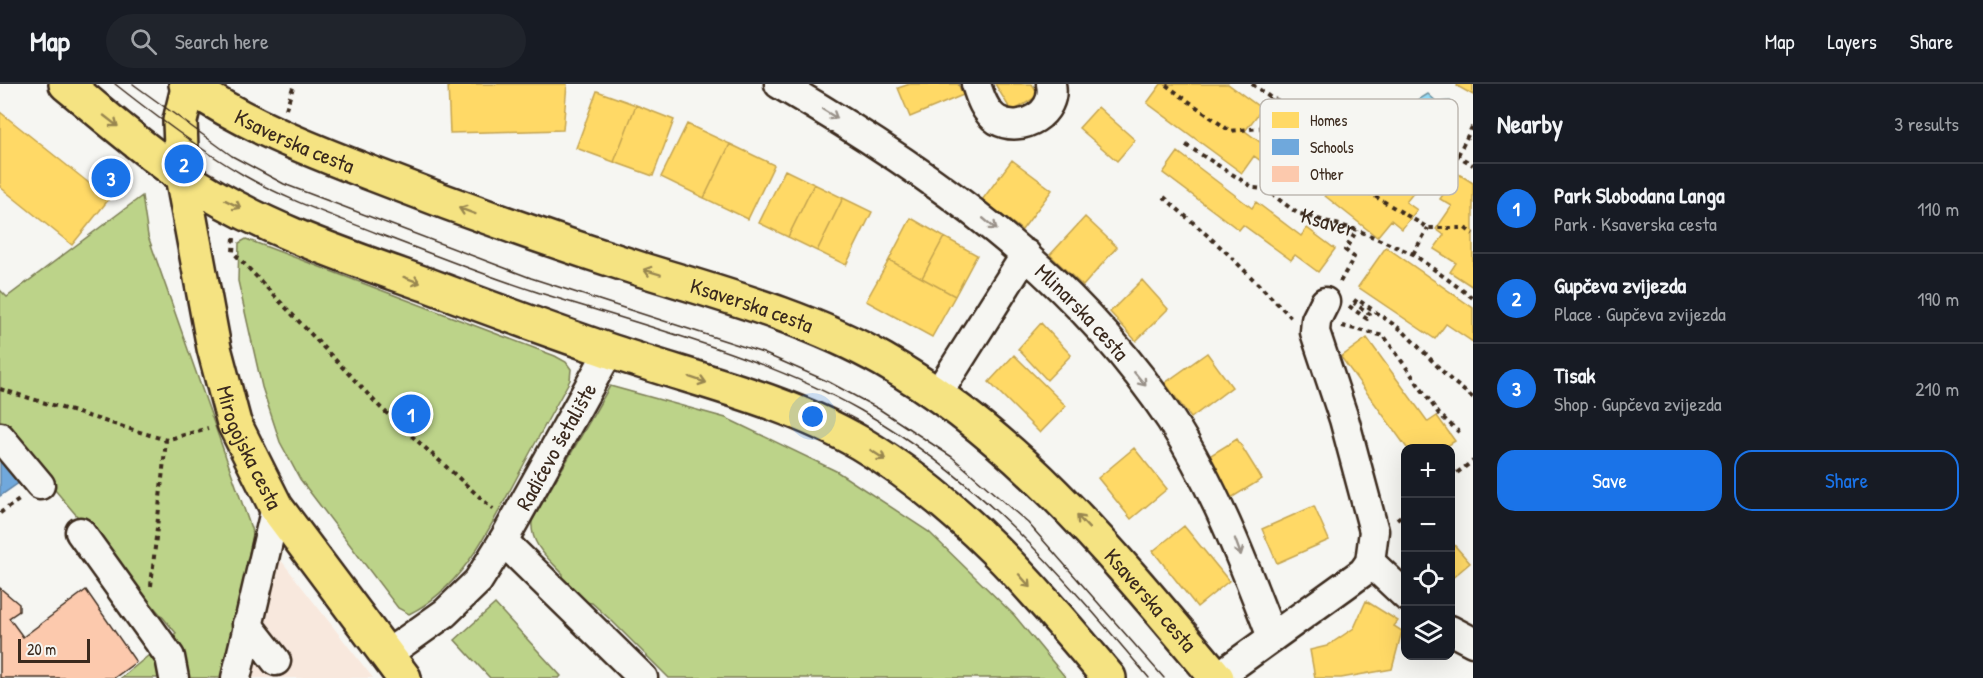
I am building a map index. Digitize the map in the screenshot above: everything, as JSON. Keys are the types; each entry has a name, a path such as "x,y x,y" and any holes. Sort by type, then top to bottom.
{"main road":[{"path":"66,84 182,176 223,200 306,240 609,351 803,416 858,442 906,473 997,550 1109,678"},
{"name":"Mirogojska cesta","path":"188,85 180,121 182,176 214,348 234,423 276,507 395,666"},
{"name":"Ksaverska cesta","path":"188,85 250,123 316,152 466,211 777,313 843,340 883,360 992,435 1048,485 1119,561 1216,678"}],"street":[{"name":"Mlinarska cesta","path":"779,84 912,165 1026,254 1105,337 1147,387 1172,422 1233,535 1272,638"},
{"path":"976,84 983,104 993,116 999,121 1024,124 1040,117 1050,102 1051,84"},
{"path":"937,395 1026,254"},
{"path":"1216,678 1363,572 1370,562 1374,531 1344,419 1330,315"},
{"name":"Radićevo šetalište","path":"395,666 478,581 502,528 609,351"},
{"path":"0,437 40,485"},
{"path":"236,678 246,624 276,507"},
{"path":"502,528 643,678"},
{"path":"80,532 170,657 174,678"},
{"path":"1370,562 1401,591"},
{"path":"246,624 276,661"},
{"path":"1455,633 1473,642"}],"path":[{"path":"286,110 294,84"},
{"path":"1252,84 1271,98"},
{"path":"1166,86 1230,131 1260,128"},
{"path":"1473,125 1458,155 1473,165"},
{"name":"Ksaver","path":"1185,145 1254,188 1260,189"},
{"name":"Ksaver","path":"1272,195 1298,213 1357,230 1413,254 1473,298"},
{"path":"1373,195 1428,228 1465,228 1473,234"},
{"path":"1164,197 1225,251 1289,316 1330,315 1367,319 1370,314 1354,303 1357,298 1403,331 1451,380 1473,398"},
{"path":"1413,254 1428,228"},
{"path":"1343,275 1354,257 1345,250 1357,230"},
{"path":"234,231 233,252 337,364 502,528"},
{"path":"1330,315 1384,336 1439,414 1459,432"},
{"path":"0,389 166,440 217,425"},
{"path":"147,622 166,440"},
{"path":"1455,474 1473,460"}],"shaded area":[{"path":"277,555 373,678 250,678"}],"green space":[{"path":"142,196 148,236 253,534 224,678 121,678 176,633 0,425 0,290 7,297"},
{"path":"246,239 555,356 566,362 571,369 570,380 484,538 445,589 428,603 409,614 398,608 300,479 280,442 262,387 238,281 239,243"},
{"path":"610,386 726,418 836,471 929,532 1014,615 1066,678 669,678 592,603 584,602 561,577 563,574 541,551 532,530 532,521"},
{"path":"495,604 561,676 559,678 490,678 455,640"}],"water":[{"path":"1428,94 1434,99 1420,99"}],"building: Homes":[{"path":"448,84 567,84 563,130 450,133"},
{"path":"910,84 958,84 963,95 910,117 898,88"},
{"path":"995,84 1032,84 1039,95 1012,112"},
{"path":"1161,84 1228,84 1260,108 1260,112 1245,131 1260,142 1260,160 1254,156 1242,173 1147,103"},
{"path":"1458,84 1473,84 1473,95 1457,86"},
{"path":"597,91 636,105 614,162 576,148"},
{"path":"636,105 674,120 653,176 614,162"},
{"path":"1098,107 1135,140 1117,161 1079,128"},
{"path":"0,112 109,199 72,245 0,187"},
{"path":"687,124 730,144 704,198 661,177"},
{"path":"730,144 774,165 748,219 704,198"},
{"path":"1178,152 1252,208 1256,202 1301,236 1307,228 1335,249 1318,272 1295,255 1291,260 1243,225 1239,230 1163,173"},
{"path":"1012,160 1052,190 1022,230 982,200"},
{"path":"785,170 814,184 788,237 759,223"},
{"path":"1458,174 1473,183 1473,287 1450,272 1456,263 1434,249 1444,235 1436,229 1452,206 1440,199 1443,195 1458,195"},
{"path":"814,184 843,198 817,251 788,237"},
{"path":"1412,195 1406,202 1417,210 1402,229 1391,220 1377,237 1325,196"},
{"path":"843,198 872,212 846,265 817,251"},
{"path":"1085,217 1117,247 1083,286 1050,255"},
{"path":"911,218 944,237 922,278 889,260"},
{"path":"944,237 977,255 955,296 922,278"},
{"path":"1386,247 1473,308 1473,342 1446,324 1435,339 1358,287"},
{"path":"889,260 955,296 932,337 866,301"},
{"path":"1142,280 1168,309 1136,341 1110,312"},
{"path":"1041,323 1071,355 1047,380 1018,349"},
{"path":"1367,338 1428,422 1437,416 1455,441 1450,444 1404,444 1341,357"},
{"path":"1207,353 1232,387 1191,418 1165,383"},
{"path":"1014,355 1066,406 1040,433 989,382"},
{"path":"1237,439 1262,479 1231,498 1206,458"},
{"path":"1134,448 1167,489 1131,519 1098,478"},
{"path":"1314,506 1329,540 1277,563 1262,529"},
{"path":"1184,526 1229,581 1197,607 1153,551"},
{"path":"1455,546 1470,563 1455,576"},
{"path":"1366,601 1398,621 1394,626 1401,630 1401,635 1392,669 1341,678 1315,678 1310,650 1327,646 1354,628"}],"building: Schools":[{"path":"0,454 20,482 0,496"}],"building: Other":[{"path":"0,588 19,604 19,611 9,618 23,637 86,590 136,662 114,678 0,678"}],"tram line":[{"path":"115,84 211,155 261,185 294,200 495,278 742,357 783,373 860,410 904,437 944,466 1017,531 1084,602 1149,678"},
{"path":"133,84 232,156 284,184 531,278 763,353 829,382 879,409 952,457 1028,523 1164,678"}],"place":[{"name":"Gupčeva zvijezda","path":"184,164"},
{"name":"Tisak","path":"111,178"},
{"name":"Park Slobodana Langa","path":"411,414"}]}
